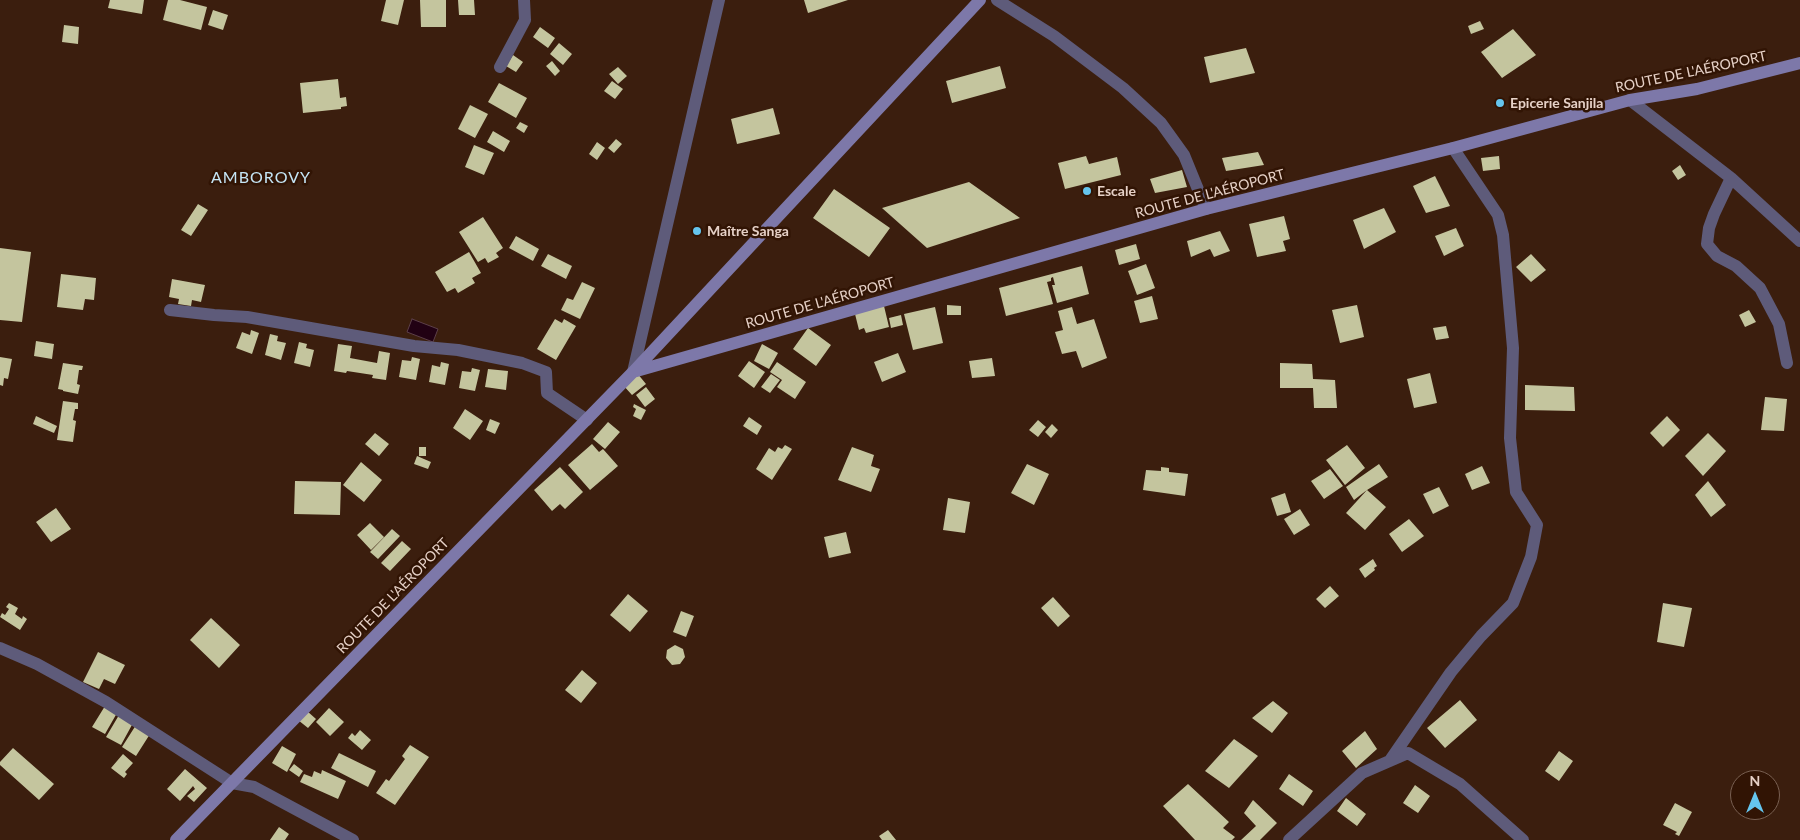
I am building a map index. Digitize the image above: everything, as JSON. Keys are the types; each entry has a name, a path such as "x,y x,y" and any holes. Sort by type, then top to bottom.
{"main road":[{"name":"ROUTE DE L'AÉROPORT","path":"176,840 633,372 980,0"},
{"name":"ROUTE DE L'AÉROPORT","path":"633,372 1206,208 1453,148 1630,100 1697,89 1800,63"}],"street":[{"path":"500,67 525,20 524,0"},
{"path":"633,372 719,0"},
{"path":"997,0 1054,36 1123,88 1162,124 1184,155 1206,208"},
{"path":"1630,100 1731,178 1800,241"},
{"path":"1391,760 1451,672 1481,636 1513,603 1531,557 1536,525 1516,492 1510,438 1513,348 1503,235 1498,215 1453,148"},
{"path":"1731,178 1714,214 1709,228 1707,244 1717,256 1736,266 1760,288 1779,324 1786,364"},
{"path":"170,310 214,316 247,317 414,346 458,350 522,364 546,372 547,393 586,420"},
{"path":"0,648 37,664 106,702 232,783 254,787 353,840"},
{"path":"1289,840 1362,773 1408,753 1460,784 1523,840"}],"shaded area":[{"path":"412,319 438,329 433,342 407,332"}],"building":[{"path":"110,0 144,0 142,14 108,8"},
{"path":"168,0 180,0 207,7 201,30 163,20"},
{"path":"386,0 404,0 398,25 381,21"},
{"path":"420,0 446,0 446,27 421,27"},
{"path":"458,0 474,0 475,15 459,15"},
{"path":"804,0 848,0 808,13"},
{"path":"213,10 228,15 223,30 208,25"},
{"path":"1480,21 1484,29 1471,34 1468,26"},
{"path":"64,25 79,27 78,44 62,42"},
{"path":"540,27 555,38 548,48 533,37"},
{"path":"1513,29 1536,55 1502,78 1481,52"},
{"path":"559,43 572,54 563,65 550,54"},
{"path":"1246,48 1255,73 1210,83 1204,57"},
{"path":"513,55 523,62 516,72 506,66"},
{"path":"552,61 560,71 555,76 546,66"},
{"path":"1000,66 1006,88 952,103 946,81"},
{"path":"618,67 627,76 618,84 609,74"},
{"path":"338,79 340,98 346,97 347,106 341,107 341,109 303,113 300,83"},
{"path":"612,81 623,89 615,99 604,91"},
{"path":"499,83 527,98 516,118 488,102"},
{"path":"470,105 488,114 475,138 458,129"},
{"path":"773,108 780,134 737,144 731,119"},
{"path":"520,122 528,126 524,133 516,128"},
{"path":"493,131 510,141 504,152 487,142"},
{"path":"616,139 622,144 614,153 608,148"},
{"path":"597,142 605,148 597,160 589,154"},
{"path":"474,145 494,153 484,175 465,167"},
{"path":"1258,152 1264,165 1226,171 1222,158"},
{"path":"1086,156 1089,164 1117,157 1121,175 1065,189 1058,163"},
{"path":"1499,156 1500,169 1483,171 1481,158"},
{"path":"1680,165 1686,175 1678,180 1672,171"},
{"path":"1182,170 1187,187 1155,193 1150,179"},
{"path":"1435,176 1450,206 1426,213 1413,186"},
{"path":"969,182 1020,218 927,248 882,208"},
{"path":"834,189 890,228 869,257 813,218"},
{"path":"198,204 208,210 191,236 181,230"},
{"path":"1384,208 1396,232 1364,249 1353,220"},
{"path":"1284,216 1290,239 1283,241 1286,251 1257,257 1249,224"},
{"path":"483,217 503,248 496,253 499,257 488,263 485,258 478,262 459,232"},
{"path":"1456,228 1464,246 1444,256 1435,236"},
{"path":"1220,231 1230,251 1214,257 1210,249 1191,257 1187,241"},
{"path":"516,236 539,249 533,261 509,248"},
{"path":"1136,244 1140,259 1119,265 1115,250"},
{"path":"0,248 31,252 22,322 0,320"},
{"path":"469,252 481,273 472,278 475,283 458,293 455,288 447,292 435,272"},
{"path":"548,254 572,266 566,279 541,266"},
{"path":"1531,254 1546,270 1531,282 1516,267"},
{"path":"1146,264 1155,288 1137,295 1128,271"},
{"path":"1082,266 1089,294 1057,303 1052,285 1055,285 1053,277 1051,281 1047,282 1053,304 1006,316 999,288"},
{"path":"61,274 96,278 94,300 85,299 83,310 57,307"},
{"path":"172,279 205,285 201,302 192,300 191,306 178,304 179,299 169,297"},
{"path":"582,282 595,288 580,319 561,310 567,298 573,300"},
{"path":"1152,296 1158,319 1140,323 1134,301"},
{"path":"947,305 961,306 961,315 947,315"},
{"path":"1357,305 1364,337 1340,343 1332,310"},
{"path":"884,306 889,327 866,333 864,328 859,330 855,314"},
{"path":"935,307 943,343 913,350 904,314"},
{"path":"1072,307 1077,324 1094,319 1107,358 1082,368 1076,351 1062,354 1055,332 1063,330 1058,311"},
{"path":"1749,310 1756,322 1745,327 1739,315"},
{"path":"901,315 903,325 891,328 889,318"},
{"path":"555,319 562,323 564,319 576,326 556,360 537,349"},
{"path":"1446,326 1449,338 1436,340 1433,328"},
{"path":"808,328 831,345 816,366 793,349"},
{"path":"251,330 259,333 252,354 236,348 242,332 250,335"},
{"path":"270,334 278,336 277,341 286,343 281,360 265,355"},
{"path":"36,341 54,344 52,359 34,356"},
{"path":"299,342 307,344 306,348 314,350 310,367 294,363"},
{"path":"338,344 352,346 350,358 377,363 379,351 390,353 386,380 372,378 373,375 334,371"},
{"path":"762,344 778,353 769,369 754,361"},
{"path":"898,353 906,372 882,382 874,362"},
{"path":"0,357 12,359 8,379 4,378 3,386 0,385"},
{"path":"412,357 420,359 416,380 399,377 402,360 411,361"},
{"path":"992,358 995,376 972,378 969,361"},
{"path":"749,361 765,372 754,388 738,376"},
{"path":"441,362 449,364 445,385 429,382 432,365 440,367"},
{"path":"777,362 806,382 795,399 777,387 782,380 770,372"},
{"path":"63,363 83,366 82,370 79,370 77,384 80,385 78,394 58,389"},
{"path":"1280,363 1312,364 1313,379 1335,380 1337,408 1314,408 1313,388 1280,388"},
{"path":"472,368 480,370 475,391 459,388 462,371 471,372"},
{"path":"488,369 508,371 506,390 485,387"},
{"path":"637,373 646,384 632,395 623,385"},
{"path":"1430,373 1437,403 1414,408 1407,379"},
{"path":"771,374 780,380 770,393 761,387"},
{"path":"1525,385 1574,387 1575,411 1525,410"},
{"path":"646,387 655,399 645,407 636,395"},
{"path":"1765,397 1787,399 1784,431 1761,430"},
{"path":"63,401 78,403 78,409 75,409 73,420 76,421 73,442 57,440"},
{"path":"634,404 646,410 641,420 633,416 636,409 633,407"},
{"path":"465,409 483,421 470,440 453,428"},
{"path":"36,416 57,426 54,433 33,424"},
{"path":"1667,416 1680,430 1663,447 1650,433"},
{"path":"749,417 762,426 757,435 743,426"},
{"path":"490,419 500,423 495,434 486,430"},
{"path":"1038,420 1046,427 1038,437 1029,430"},
{"path":"608,422 620,432 605,449 593,439"},
{"path":"1052,424 1058,430 1051,438 1045,432"},
{"path":"375,433 389,444 379,456 365,444"},
{"path":"1708,433 1726,451 1703,476 1685,456"},
{"path":"592,444 599,452 603,449 618,466 590,490 568,465"},
{"path":"785,445 792,449 772,480 756,469 769,448 775,452 778,447 782,449"},
{"path":"1347,445 1365,468 1345,485 1326,460"},
{"path":"419,447 426,447 426,456 419,456"},
{"path":"852,447 874,455 871,466 880,469 871,492 838,480"},
{"path":"417,456 431,462 428,469 414,464"},
{"path":"361,462 382,480 364,502 343,485"},
{"path":"1027,464 1049,474 1034,505 1011,493"},
{"path":"1379,464 1388,477 1354,500 1346,487"},
{"path":"1482,466 1490,483 1472,490 1465,474"},
{"path":"560,467 583,492 565,509 560,504 552,511 534,490"},
{"path":"1161,467 1169,468 1169,472 1188,474 1185,496 1143,490 1146,470 1161,471"},
{"path":"1330,469 1343,486 1324,499 1311,481"},
{"path":"295,481 341,482 340,515 294,514"},
{"path":"1708,481 1726,505 1711,517 1695,495"},
{"path":"1439,487 1449,506 1433,514 1423,494"},
{"path":"1367,490 1386,507 1365,530 1346,513"},
{"path":"1285,493 1291,512 1277,516 1271,498"},
{"path":"948,498 970,502 965,533 943,530"},
{"path":"56,508 71,529 51,542 36,522"},
{"path":"1300,509 1310,525 1294,535 1284,519"},
{"path":"1409,519 1424,536 1402,552 1389,534"},
{"path":"370,523 384,537 371,550 357,535"},
{"path":"392,529 400,536 378,559 370,552"},
{"path":"846,532 851,553 829,558 824,537"},
{"path":"402,541 411,549 390,571 381,563"},
{"path":"1373,559 1377,566 1365,578 1359,569"},
{"path":"1330,586 1339,596 1325,608 1316,599"},
{"path":"628,594 648,611 630,632 610,615"},
{"path":"1053,597 1070,616 1058,627 1041,608"},
{"path":"9,603 18,608 15,614 22,619 23,616 27,619 20,630 0,617 2,613 5,615 9,609 6,607"},
{"path":"1663,603 1692,608 1684,647 1657,642"},
{"path":"681,611 694,616 686,637 673,632"},
{"path":"211,618 240,645 219,668 190,640"},
{"path":"675,645 683,649 685,657 680,664 672,665 666,658 667,650"},
{"path":"98,652 125,665 115,684 104,679 99,689 83,682"},
{"path":"582,670 597,683 581,703 565,690"},
{"path":"1460,700 1477,720 1445,748 1427,728"},
{"path":"1273,701 1288,713 1272,733 1252,718"},
{"path":"105,706 117,713 105,734 92,727"},
{"path":"329,708 344,722 330,736 316,722"},
{"path":"307,711 316,719 308,728 298,720"},
{"path":"119,715 133,723 121,745 106,737"},
{"path":"136,725 150,734 136,756 122,747"},
{"path":"360,730 371,740 362,750 348,738 352,733 355,736"},
{"path":"1365,731 1377,749 1356,768 1342,751"},
{"path":"1234,739 1258,756 1229,788 1205,771"},
{"path":"410,745 429,757 395,805 376,793 386,779 389,781 405,759 402,756"},
{"path":"282,746 296,754 287,772 272,763"},
{"path":"13,748 54,784 39,800 0,765 0,762"},
{"path":"1559,751 1573,761 1559,781 1545,771"},
{"path":"339,753 376,771 368,787 331,768"},
{"path":"123,754 133,763 125,772 127,774 124,778 111,768"},
{"path":"294,764 303,771 299,777 289,770"},
{"path":"185,769 207,788 194,802 187,796 195,789 193,786 180,801 167,789"},
{"path":"322,770 346,781 338,799 300,782 304,774 312,777 314,771 321,774"},
{"path":"1289,774 1313,791 1303,806 1279,789"},
{"path":"1188,784 1229,822 1223,828 1235,837 1232,840 1195,840 1163,806"},
{"path":"1415,785 1430,796 1418,813 1403,803"},
{"path":"1346,798 1366,814 1357,826 1337,811"},
{"path":"1253,800 1277,823 1260,840 1241,840 1256,826 1244,813"},
{"path":"1675,803 1692,812 1679,836 1675,834 1677,832 1663,825"},
{"path":"279,827 289,834 285,840 270,840"},
{"path":"888,830 896,840 882,840 879,836"}],"place":[{"name":"Epicerie Sanjila","path":"1500,103"},
{"name":"Escale","path":"1087,191"},
{"name":"Maître Sanga","path":"697,231"}],"district":[{"name":"AMBOROVY","path":"261,178"}]}
